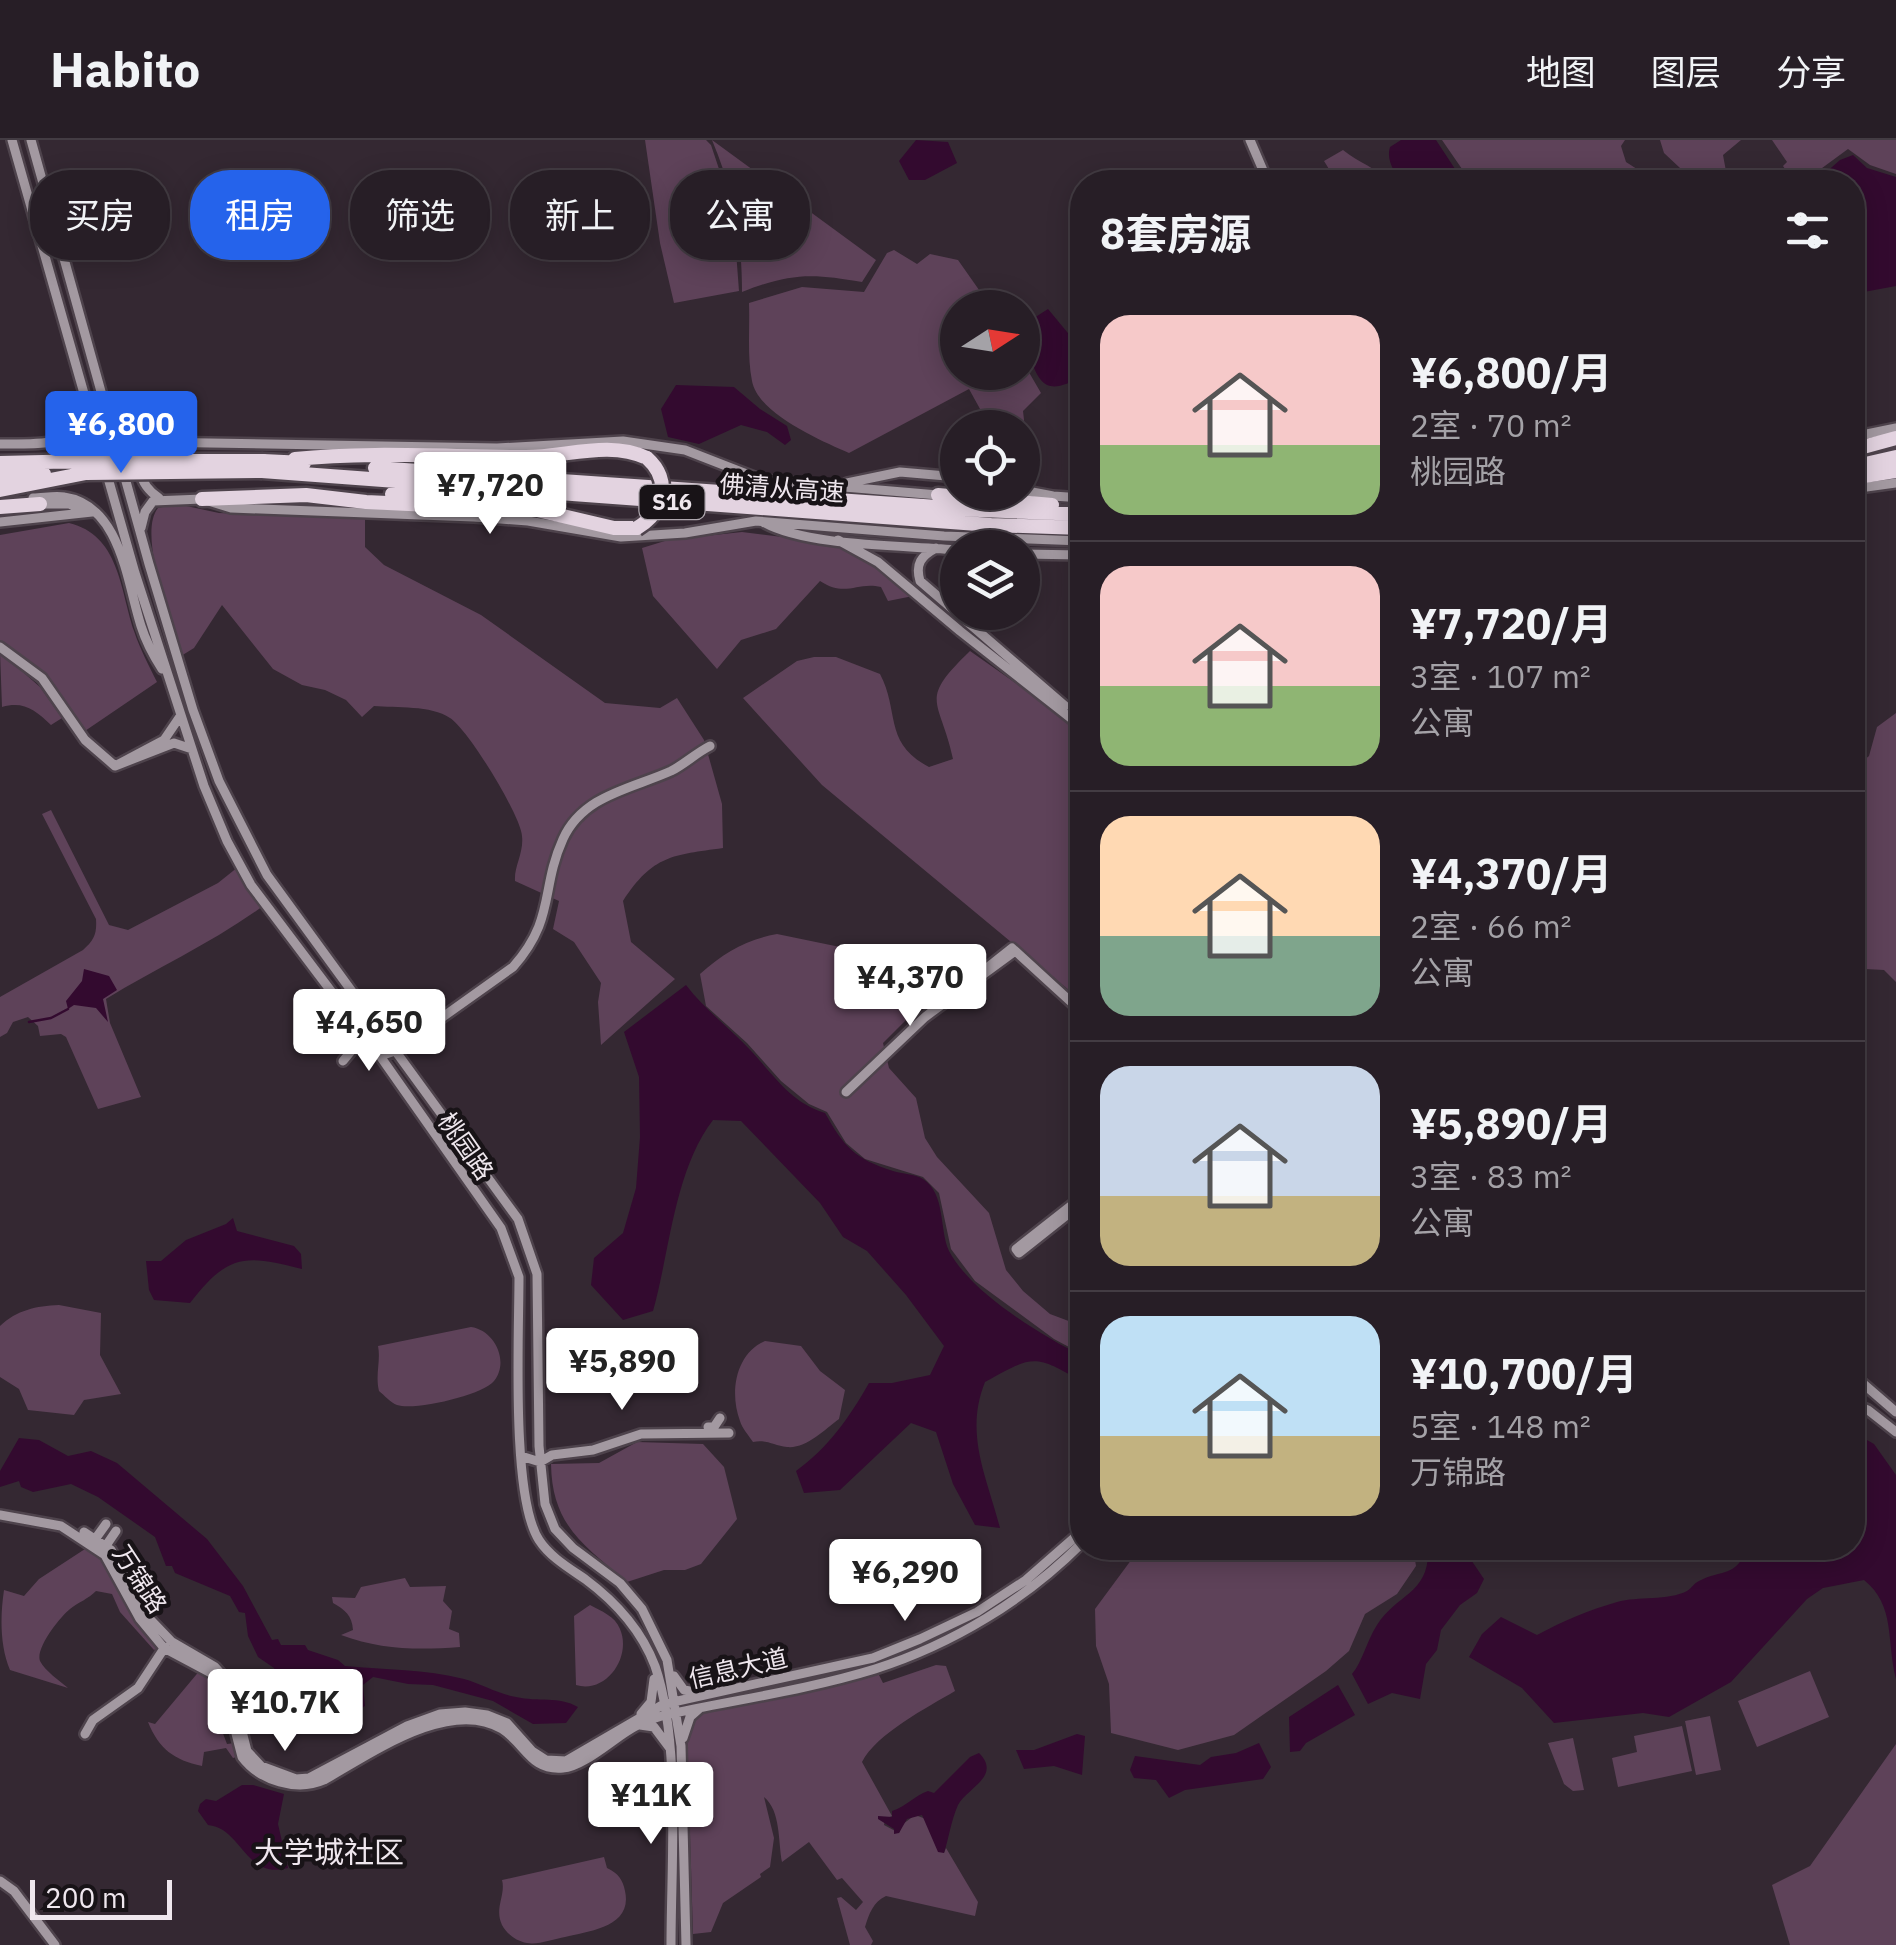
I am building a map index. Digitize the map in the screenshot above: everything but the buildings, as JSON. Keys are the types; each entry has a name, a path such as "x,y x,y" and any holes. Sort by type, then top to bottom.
{"highway":[{"path":"1865,448 1896,440"},
{"path":"266,464 311,457 458,454 529,458 616,448 647,458 661,477 663,493 650,520 637,528 614,528 537,510 366,502 306,495"},
{"path":"1865,464 1896,457"},
{"name":"佛清从高速","path":"0,463 86,467 266,464 1070,514"},
{"name":"佛清从高速","path":"266,464 694,504 1070,528"},
{"path":"0,490 86,467"},
{"name":"佛清从高速","path":"0,476 86,467"},
{"path":"1865,476 1896,471"},
{"path":"938,494 1070,505"},
{"path":"202,499 306,495 694,504"},
{"path":"0,504 40,504"}],"main road":[{"name":"桃园路","path":"12,140 86,408 180,715 227,841 252,885 501,1228 518,1278 521,1456 526,1509 539,1540 630,1618 655,1666 676,1747"},
{"name":"桃园路","path":"31,140 140,530 193,710 219,782 268,874 518,1219 538,1274 540,1462 545,1504 555,1530 620,1583 642,1609 667,1660 676,1707 676,1747"},
{"path":"1250,140 1263,170"},
{"path":"0,444 68,438 81,428 86,408"},
{"path":"111,424 130,440 148,442 348,447 655,443 762,480 938,494"},
{"path":"1865,434 1896,428"},
{"path":"148,442 141,454 140,474 151,493 159,498 202,499 231,508 380,511 528,521 621,537 660,536 761,521 944,536 1070,541"},
{"path":"834,486 900,472 940,475"},
{"path":"1865,487 1896,483"},
{"path":"1040,492 1070,496"},
{"path":"0,504 63,496 79,501 106,523 148,646 171,684"},
{"path":"140,530 148,506 159,498"},
{"path":"40,504 69,504 93,512"},
{"path":"0,522 93,512"},
{"path":"761,521 775,529 838,540 940,548"},
{"path":"838,540 878,562 1070,715"},
{"path":"936,548 920,558 920,581 1070,713"},
{"path":"1040,554 1070,555"},
{"path":"0,647 42,678 85,740 115,766"},
{"path":"115,766 164,740 180,715"},
{"path":"115,766 174,743 192,749"},
{"path":"382,1059 397,1053 528,958 541,942 550,919 566,844 586,816 603,803 686,769 710,748"},
{"path":"846,1092 925,1017 1014,949 1070,1001"},
{"path":"343,1061 356,1044 357,1026"},
{"path":"1017,1251 1070,1209"},
{"path":"1865,1385 1896,1412"},
{"path":"1865,1409 1896,1432"},
{"path":"521,1456 540,1446 589,1446 633,1430 714,1427 720,1418"},
{"path":"521,1456 540,1462 555,1454 593,1450 641,1434 729,1433"},
{"name":"万锦路","path":"0,1512 62,1521 114,1554 167,1644 210,1673 224,1688 236,1738 248,1765 295,1786 310,1786 410,1733 442,1722 485,1722 502,1730 544,1768 568,1768 637,1722 664,1710"},
{"path":"93,1542 106,1524"},
{"path":"104,1550 116,1532"},
{"name":"信息大道","path":"664,1710 718,1692 872,1658 920,1639 977,1612 1026,1580 1070,1542"},
{"name":"信息大道","path":"676,1707 700,1708 877,1668 983,1622 1033,1587 1070,1553"},
{"path":"85,1734 93,1720 138,1688 167,1644"},
{"path":"667,1660 676,1682 684,1690 718,1692"},
{"path":"655,1666 651,1702 637,1722 654,1727 676,1747 686,1945"},
{"path":"671,1945 676,1747 690,1717 700,1708"},
{"path":"0,1881 14,1891 55,1945"}],"shaded area":[{"path":"645,140 706,140 711,145 719,170 670,170 670,260 737,260 739,291 674,303"},
{"path":"712,140 753,170 723,170"},
{"path":"916,140 948,142 957,163 925,180 909,180 899,161"},
{"path":"1401,140 1436,140 1456,170 1394,170 1390,147"},
{"path":"1442,140 1625,140 1621,146 1626,162 1638,170 1463,170"},
{"path":"1660,140 1741,140 1723,155 1726,170 1682,170 1664,153"},
{"path":"1772,140 1896,140 1896,174 1870,165 1848,149 1819,170 1786,170 1783,166 1787,162"},
{"path":"1343,150 1375,170 1330,170 1324,161"},
{"path":"1853,155 1867,168 1896,177 1896,286 1865,292 1865,170 1829,170"},
{"path":"810,212 876,260 862,282 801,277 742,292 740,260 810,260"},
{"path":"894,250 917,264 930,254 958,260 979,290 940,290 940,390 967,390 849,453 793,425 757,393 750,362 749,303 802,287 864,292 887,253"},
{"path":"1048,309 1070,336 1070,382 1055,386 1043,382 1040,314"},
{"path":"676,385 734,387 787,426 791,440 785,445 767,432 741,425 699,444 668,437 661,409"},
{"path":"970,390 1041,393 1024,410 981,410"},
{"path":"177,504 219,513 365,519 365,547 384,565 481,615 605,703 660,708 677,698 704,740 722,804 723,848 666,860 644,874 623,901 631,942 675,979 601,1045 601,983 574,942 553,929 559,901 515,881 522,842 519,826 492,774 458,725 442,714 413,708 374,706 362,717 346,700 302,685 273,669 222,605 194,648 181,656 158,579 151,537 158,508"},
{"path":"69,523 86,529 108,551 136,638 157,682 82,733 37,672 0,644 0,535"},
{"path":"742,532 840,544 869,559 913,596 888,601 881,587 844,589 820,581 776,629 741,640 717,669 653,596 642,548 668,540"},
{"path":"970,651 1070,722 1070,991 822,785 743,698 797,661 836,657 880,674 899,737 915,758 929,767 953,759 937,701 943,681"},
{"path":"0,652 40,687 62,718 51,725 29,708 2,707"},
{"path":"1896,713 1896,982 1884,970 1865,969 1865,759 1877,727"},
{"path":"51,810 109,925 128,930 218,883 238,867 263,906 106,999 110,1023 141,1097 98,1109 66,1037 40,1036 38,1026 28,1017 13,1022 0,1037 0,997 83,950 95,933 96,919 42,814"},
{"path":"777,934 840,947 864,966 910,1016 883,1043 889,1068 916,1098 925,1138 937,1157 989,1213 1006,1270 1050,1314 1070,1322 1070,1348 975,1281 951,1249 939,1193 923,1177 865,1159 846,1143 827,1112 809,1104 781,1081 706,1006 700,974 718,959 755,940"},
{"path":"84,969 109,976 117,990 103,999 108,1022 96,1008 74,1005 68,1009 66,1001 82,981"},
{"path":"686,985 785,1088 803,1103 825,1113 852,1150 869,1162 920,1177 930,1185 939,1203 949,1251 959,1267 1008,1311 1070,1349 1070,1375 1034,1361 985,1382 979,1401 977,1438 1000,1528 975,1525 953,1484 936,1432 911,1423 840,1490 804,1493 796,1471 837,1432 869,1383 930,1375 944,1346 867,1251 843,1237 820,1203 741,1121 713,1120 700,1140 681,1187 653,1311 623,1320 591,1285 594,1258 623,1233 636,1188 639,1077 624,1032"},
{"path":"233,1218 237,1231 294,1246 301,1254 302,1269 265,1261 238,1262 215,1275 190,1303 154,1300 146,1261 161,1261 186,1240"},
{"path":"59,1305 101,1313 100,1355 121,1394 84,1400 74,1415 28,1410 19,1389 0,1377 0,1326 27,1310"},
{"path":"471,1327 493,1340 500,1356 499,1373 487,1386 418,1406 397,1405 379,1391 378,1346"},
{"path":"765,1341 801,1346 820,1371 845,1390 839,1419 801,1445 753,1442 740,1421 735,1386 741,1364 747,1354"},
{"path":"19,1438 39,1440 68,1456 91,1451 117,1463 207,1539 243,1586 272,1640 278,1639 281,1645 305,1645 308,1650 345,1666 449,1676 509,1696 563,1701 578,1707 566,1723 533,1724 493,1701 433,1685 373,1677 363,1685 365,1706 346,1718 335,1707 319,1708 292,1740 276,1734 274,1722 287,1696 274,1668 258,1657 248,1636 245,1613 239,1612 230,1596 166,1566 155,1537 98,1497 71,1484 33,1492 21,1487 19,1481 0,1487 0,1471"},
{"path":"1865,1439 1874,1444 1896,1475 1896,1679 1886,1612 1864,1580 1823,1588 1807,1599 1731,1682 1669,1717 1643,1713 1554,1723 1522,1688 1469,1657 1482,1634 1501,1617 1537,1635 1617,1602 1687,1591 1699,1581 1741,1560 1865,1560"},
{"path":"637,1442 703,1444 724,1467 737,1519 701,1564 627,1582 584,1545 564,1519 557,1503 551,1464 599,1463"},
{"path":"85,1549 102,1560 135,1620 158,1648 154,1650 120,1612 112,1594 96,1591 66,1613 41,1648 42,1665 68,1688 10,1670 2,1631 4,1590 24,1596 39,1579"},
{"path":"1131,1560 1415,1560 1416,1566 1397,1594 1365,1614 1349,1651 1326,1671 1234,1735 1178,1750 1111,1733 1109,1684 1096,1646 1095,1609"},
{"path":"1471,1560 1484,1579 1477,1593 1460,1605 1441,1630 1437,1650 1426,1664 1420,1699 1392,1693 1368,1704 1352,1674 1377,1625 1418,1584 1427,1563"},
{"path":"405,1578 410,1587 446,1586 443,1601 452,1611 449,1629 459,1633 460,1647 400,1648 341,1635 353,1630 352,1625 332,1597 355,1598 361,1587"},
{"path":"590,1605 618,1624 622,1651 606,1679 587,1686 576,1685 574,1616"},
{"path":"936,1665 946,1666 955,1691 890,1731 862,1762 892,1816 885,1819 884,1825 899,1833 915,1815 926,1819 978,1902 975,1916 886,1896 875,1905 865,1927 873,1941 871,1945 850,1945 837,1898 856,1910 863,1902 842,1878 837,1880 809,1842 782,1862 776,1818 764,1797 774,1838 770,1867 723,1903 711,1932 693,1934 687,1735 695,1719 706,1712 878,1673 883,1683"},
{"path":"201,1669 223,1688 228,1709 221,1714 219,1723 227,1744 235,1743 240,1756 233,1758 226,1748 204,1752 202,1766 169,1752 148,1722 155,1724"},
{"path":"1810,1671 1829,1717 1757,1747 1738,1701"},
{"path":"1338,1685 1355,1715 1306,1743 1300,1751 1290,1752 1289,1717"},
{"path":"1710,1716 1721,1770 1696,1775 1685,1721"},
{"path":"1682,1726 1692,1771 1618,1787 1612,1758 1637,1752 1634,1736"},
{"path":"1077,1734 1085,1736 1082,1775 1054,1766 1024,1769 1016,1750 1034,1750"},
{"path":"1573,1738 1584,1790 1573,1791 1564,1784 1548,1743"},
{"path":"1259,1743 1271,1767 1263,1779 1185,1790 1169,1798 1156,1780 1134,1778 1130,1770 1135,1756 1200,1765 1211,1757 1236,1753"},
{"path":"1896,1744 1896,1945 1790,1945 1772,1885 1810,1866"},
{"path":"979,1753 987,1768 985,1775 958,1805 944,1853 938,1852 922,1815 907,1819 899,1833 894,1834 894,1829 878,1819 892,1817 892,1811 923,1793 934,1793"},
{"path":"242,1785 284,1794 278,1824 288,1868 262,1867 229,1835 208,1825 198,1811 206,1799 216,1801"},
{"path":"604,1857 607,1868 619,1877 625,1891 626,1903 616,1920 597,1929 536,1943 519,1941 504,1928 499,1913 502,1880"}],"waterway":[{"path":"29,1022 51,1018 68,1009"}],"district":[{"name":"大学城社区","path":"329,1853"}]}
